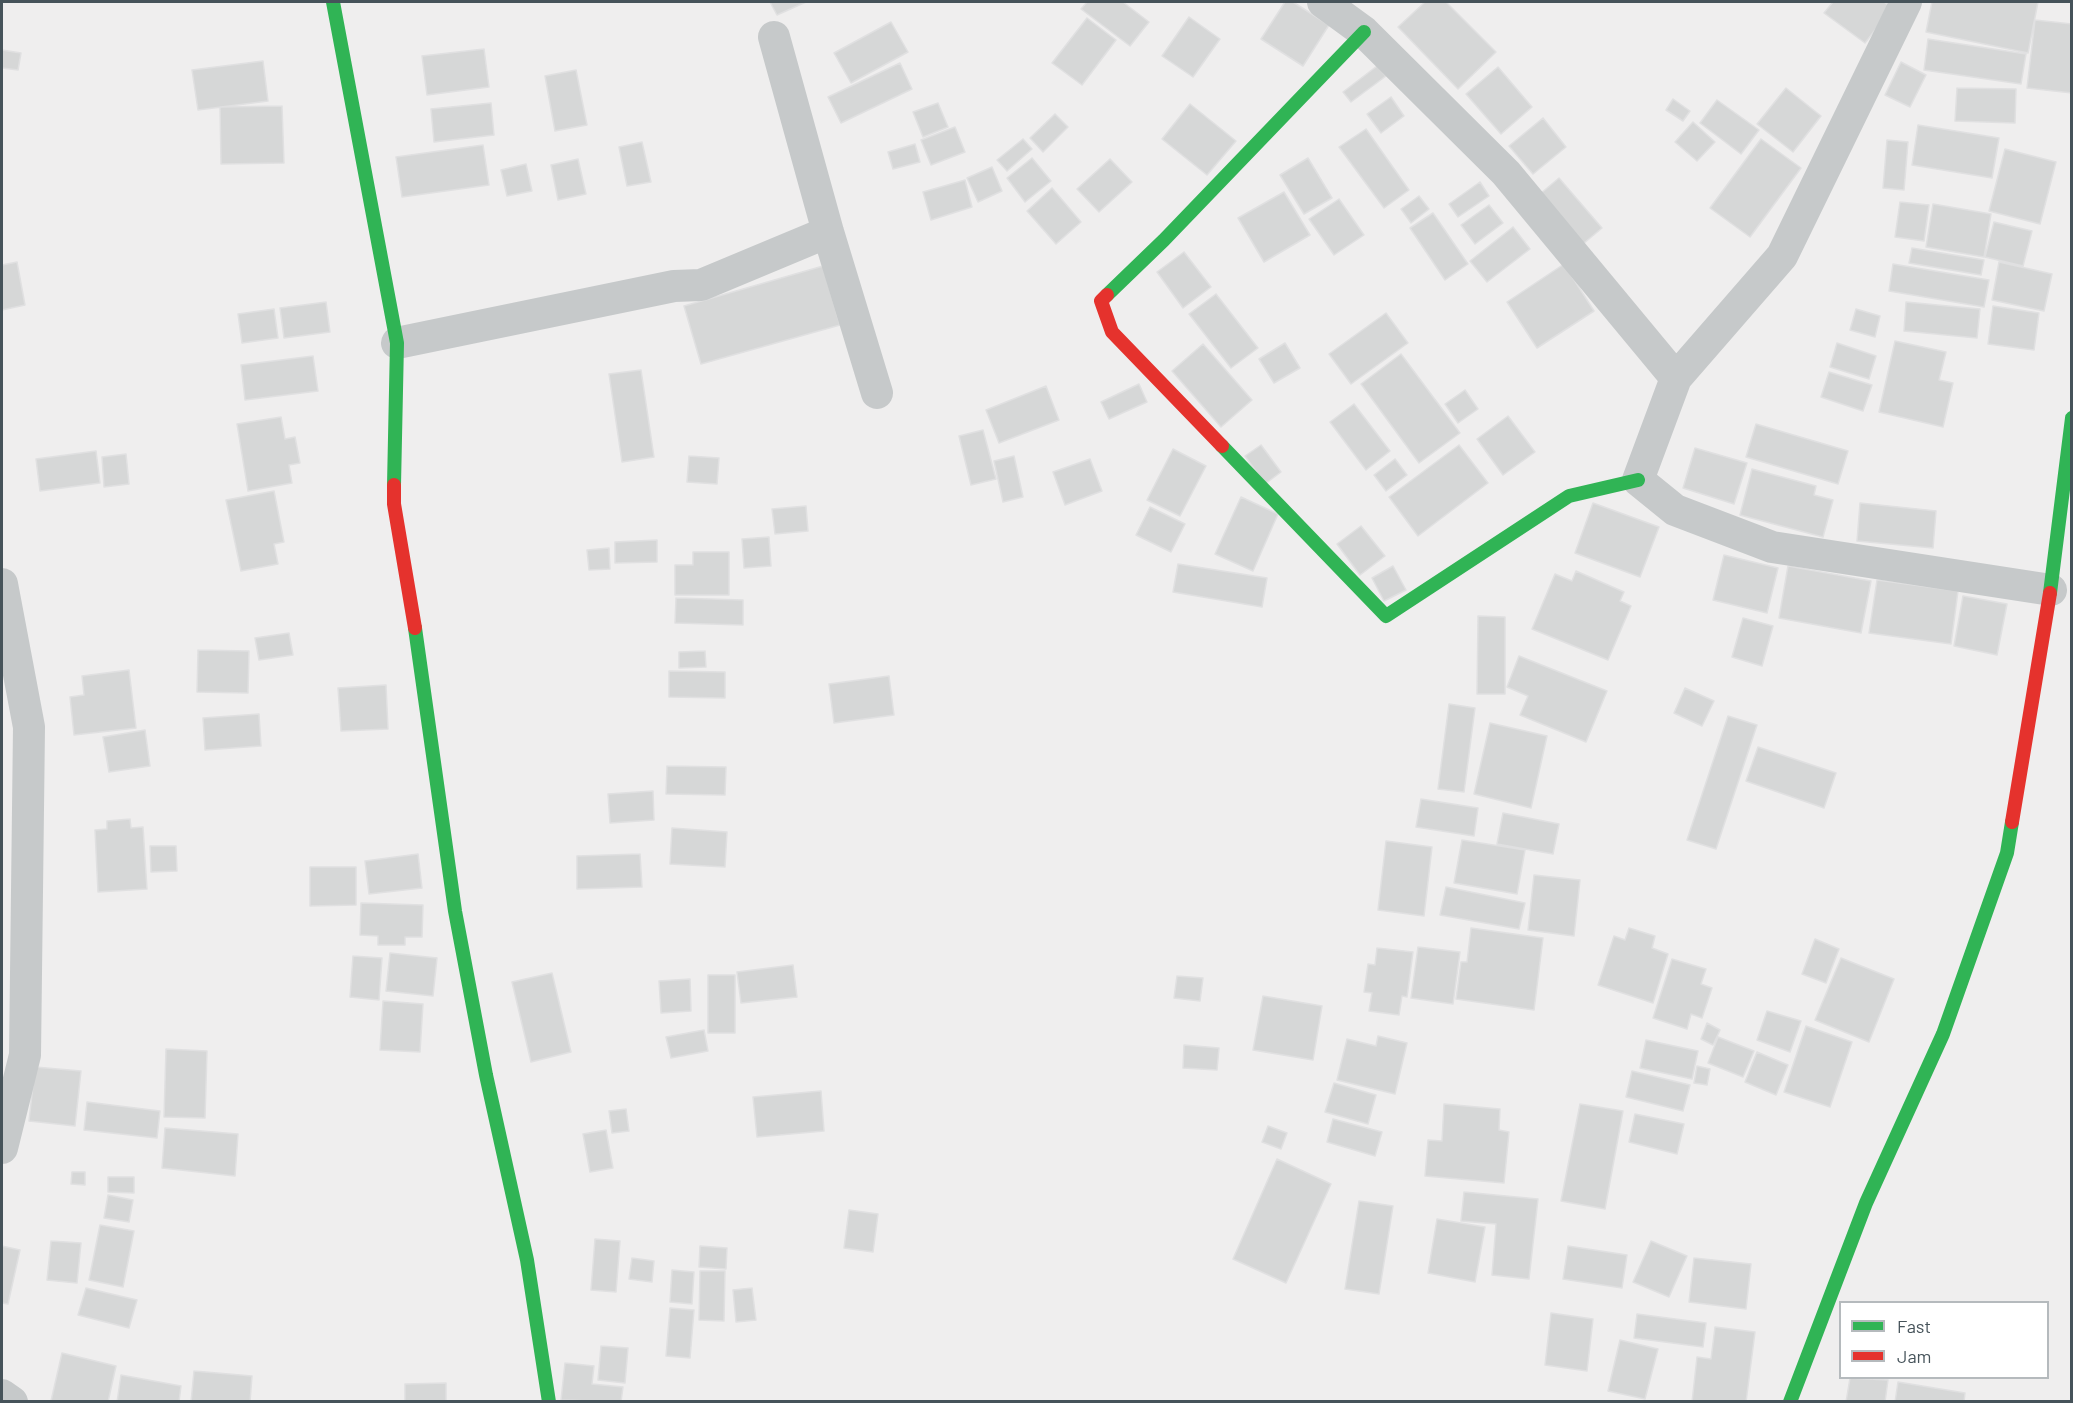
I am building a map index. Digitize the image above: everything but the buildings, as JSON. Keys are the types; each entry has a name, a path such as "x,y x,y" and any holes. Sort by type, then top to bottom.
{"street":[{"path":"333,2 397,343 394,504 426,695 455,911 486,1076 527,1260 549,1401"},
{"path":"1323,2 1364,32 1506,173 1676,378"},
{"path":"1638,480 1676,378 1782,256 1906,2"},
{"path":"1364,32 1164,240 1101,301 1112,332 1386,616 1569,496 1638,480"},
{"path":"774,37 828,232 877,393"},
{"path":"397,343 674,286 701,285 828,232"},
{"path":"1790,1401 1866,1203 1943,1034 2007,853 2051,590 2072,418"},
{"path":"1638,480 1675,510 1772,547 2051,590"},
{"path":"2,584 28,727 25,1056 2,1148"},
{"path":"2,1395 12,1401"}],"traffic: fast":[{"path":"333,2 397,343 394,485"},
{"path":"1107,295 1164,240 1364,32"},
{"path":"2050,593 2072,418"},
{"path":"1222,446 1386,616 1569,496 1638,480"},
{"path":"415,628 455,911 486,1075 527,1260 549,1402"},
{"path":"1790,1402 1866,1203 1943,1034 2007,853 2012,822"}],"traffic: jam":[{"path":"1107,295 1101,301 1112,332 1222,446"},
{"path":"394,485 394,504 415,628"},
{"path":"2012,822 2050,593"}]}
